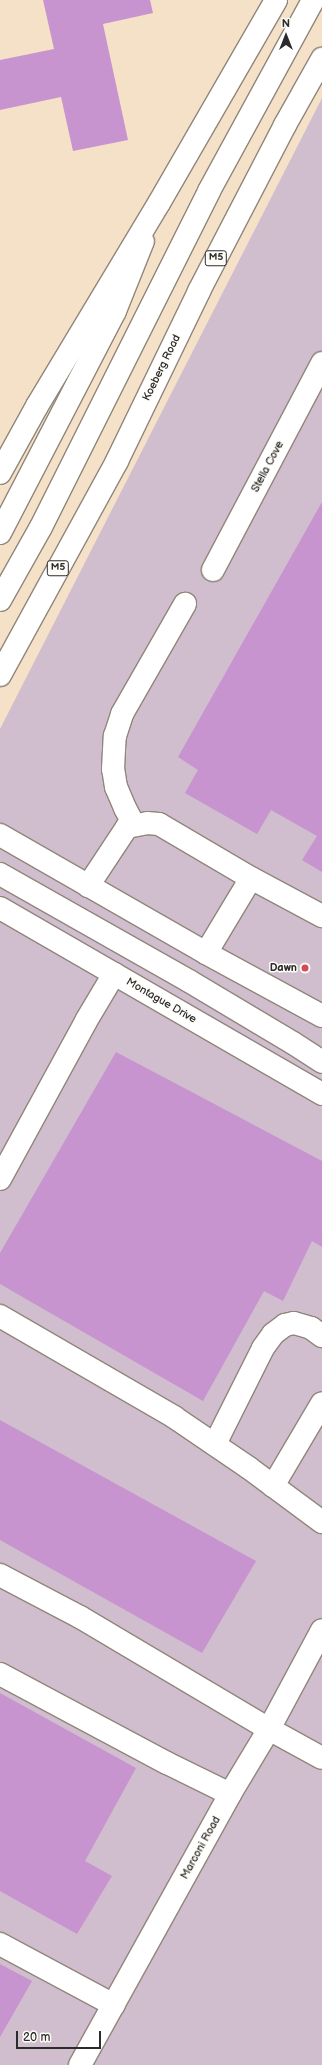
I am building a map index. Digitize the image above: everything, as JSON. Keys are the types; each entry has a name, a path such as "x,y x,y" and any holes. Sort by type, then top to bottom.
{"main road":[{"path":"0,473 37,406 159,203 276,0"},
{"path":"0,600 41,527 209,191 313,0"},
{"name":"Koeberg Road","path":"0,675 117,461 199,291 285,125 322,59"},
{"path":"0,533 115,311 159,203"},
{"name":"Stella Cove","path":"214,570 322,363"},
{"path":"134,825 116,787 113,769 115,736 122,714 185,604"},
{"path":"88,886 127,828 134,825 159,824 251,878 322,916"},
{"path":"0,835 206,953 322,1016"},
{"path":"0,874 189,981 322,1062"},
{"path":"206,953 251,878"},
{"name":"Montague Drive","path":"0,908 322,1094"},
{"path":"0,1179 86,1021 114,974"},
{"path":"0,1316 174,1417 215,1444 322,1522"},
{"path":"215,1444 263,1348 274,1334 285,1325 294,1323 311,1328 322,1336"},
{"path":"274,1486 322,1403"},
{"path":"0,1575 80,1617 269,1729 322,1758"},
{"name":"Marconi Road","path":"80,2065 230,1794 269,1729 322,1630"},
{"path":"0,1674 166,1763 230,1794"},
{"path":"0,1944 114,2006"}],"shaded area":[{"path":"322,98 322,2065 0,2065 0,729"}],"building":[{"path":"43,0 150,0 153,13 103,24 128,140 73,151 61,97 0,110 0,60 54,49"},
{"path":"322,502 322,872 302,860 317,836 271,810 257,834 185,793 198,770 178,757"},
{"path":"116,1052 322,1161 322,1247 312,1241 283,1301 264,1291 203,1401 0,1284 0,1253"},
{"path":"0,1420 256,1561 202,1653 0,1540"},
{"path":"0,1693 136,1768 85,1861 112,1876 77,1934 0,1891"},
{"path":"0,1964 32,1981 0,2037"}],"place":[{"name":"Dawn","path":"305,968"}]}
